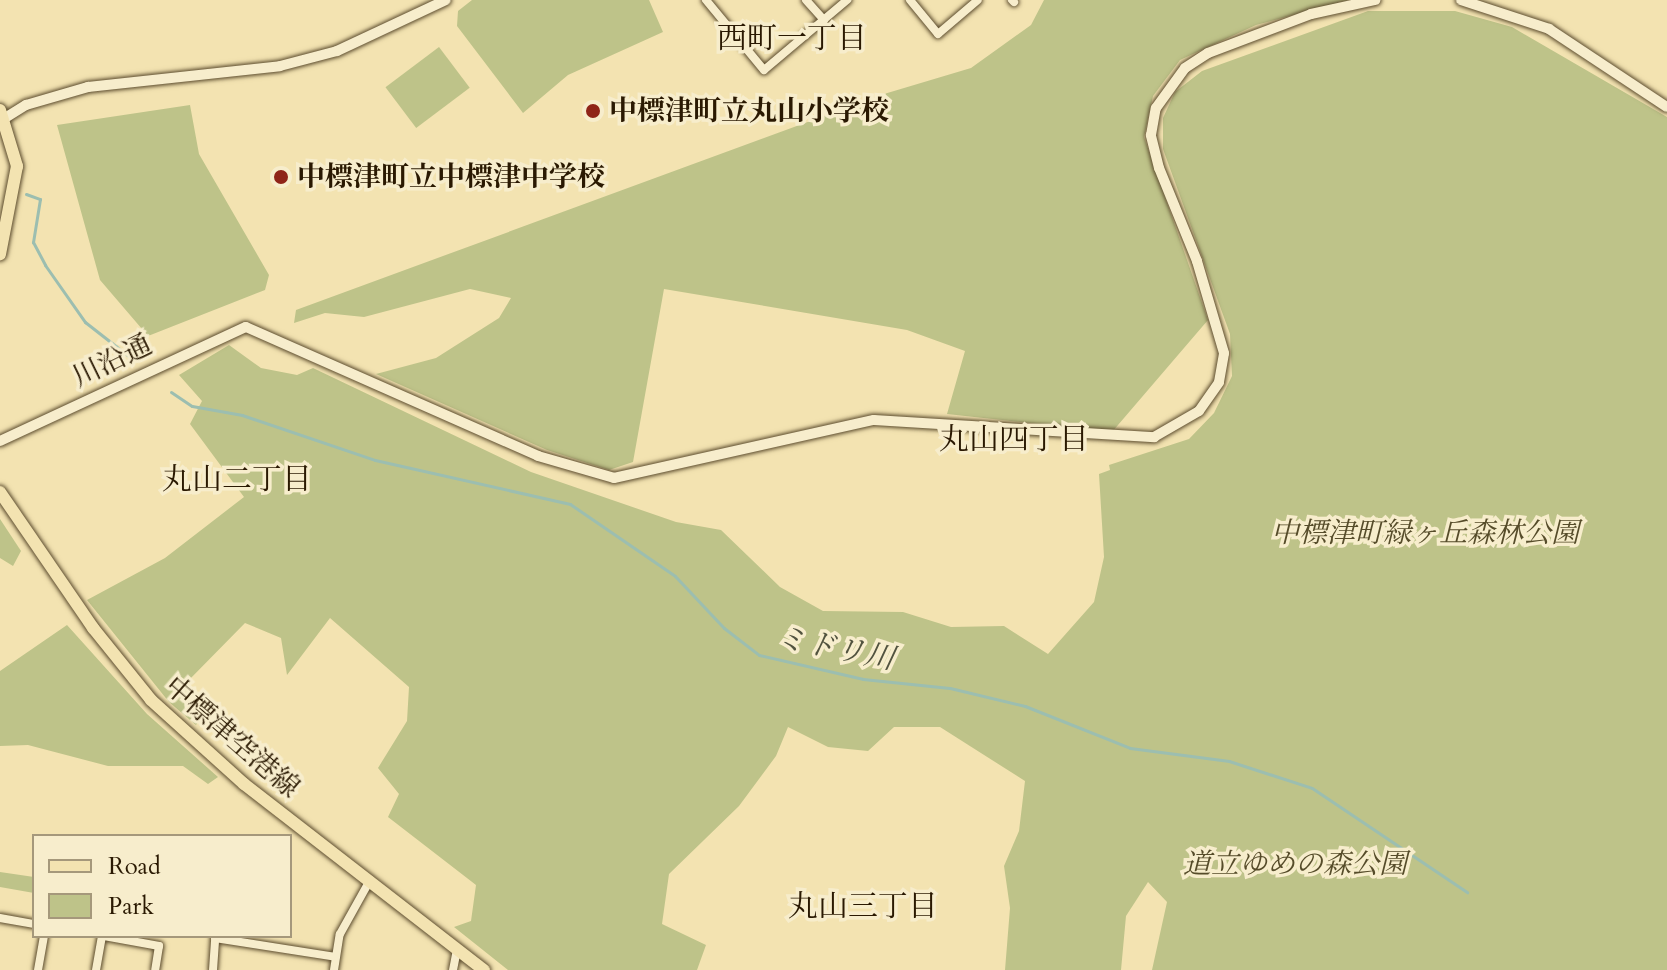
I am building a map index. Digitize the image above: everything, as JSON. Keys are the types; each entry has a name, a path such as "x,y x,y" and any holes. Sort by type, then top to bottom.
{"main road":[{"path":"0,254 17,166 2,114"},
{"name":"中標津空港線","path":"0,492 93,628 151,700 244,784 484,970"}],"street":[{"path":"2,114 73,90 280,66 323,55 359,44 446,0"},
{"path":"706,0 764,70 847,0"},
{"path":"806,0 824,20"},
{"path":"910,0 938,34 978,0"},
{"name":"川沿通","path":"0,441 246,327 538,456 614,478 874,420 1154,437 1199,411 1219,382 1224,353 1197,261 1159,168 1151,135 1156,108 1185,68 1208,53 1311,14 1375,0"},
{"path":"1461,0 1549,29 1667,107"},
{"path":"334,970 340,934 370,880"},
{"path":"0,918 32,924"},
{"path":"38,970 44,938"},
{"path":"96,970 103,938"},
{"path":"114,938 159,946 155,970"},
{"path":"213,970 215,938 336,957"},
{"path":"453,970 457,949"}],"green space":[{"path":"472,0 649,0 663,32 568,75 523,113 457,26 458,11"},
{"path":"1044,0 1349,0 1256,25 1180,60 1153,96 1144,137 1208,320 1112,432 947,414 965,351 907,330 664,289 633,462 609,470 547,450 376,374 436,358 499,318 511,298 470,289 364,317 325,313 294,323 296,310 884,94 971,68 1031,25"},
{"path":"1368,11 1455,11 1512,27 1667,117 1667,970 1152,970 1167,902 1148,882 1126,916 1121,970 1005,970 1010,908 1004,866 1019,831 1025,781 940,727 894,727 868,751 828,747 788,727 776,756 739,806 669,874 662,924 706,945 697,970 508,970 454,927 471,921 476,885 388,817 399,794 378,768 407,721 409,687 330,618 287,675 281,638 245,623 187,682 207,707 196,725 169,702 87,600 165,558 244,497 190,424 202,401 179,375 229,345 261,368 297,375 313,368 531,472 676,522 721,530 780,587 823,611 903,612 951,627 1004,626 1048,654 1094,602 1104,557 1099,474 1110,470 1109,465 1189,439 1214,413 1232,376 1230,334 1163,149 1163,118 1175,92 1202,71"},
{"path":"439,47 470,88 416,128 385,87"},
{"path":"190,105 199,154 269,275 265,290 148,336 100,280 57,125"},
{"path":"0,519 21,551 13,566 0,558"},
{"path":"67,625 147,714 218,777 208,784 183,766 108,766 28,745 0,746 0,671"},
{"path":"0,872 32,877 32,893 0,887"}],"waterway":[{"name":"ミドリ川","path":"26,194 40,199 33,242 45,265 85,322 131,358"},
{"name":"ミドリ川","path":"171,392 192,406 242,415 375,460 570,504 675,576 724,628 759,655 863,679 950,688 1025,706 1130,748 1229,761 1312,788 1467,892"}],"place":[{"name":"中標津町立丸山小学校","path":"593,111"},
{"name":"中標津町立中標津中学校","path":"281,177"}],"district":[{"name":"西町一丁目","path":"792,39"},
{"name":"丸山四丁目","path":"1014,440"},
{"name":"丸山二丁目","path":"237,480"},
{"name":"丸山三丁目","path":"863,907"}],"park label":[{"name":"中標津町緑ヶ丘森林公園","path":"1425,533"},
{"name":"道立ゆめの森公園","path":"1295,864"}]}
